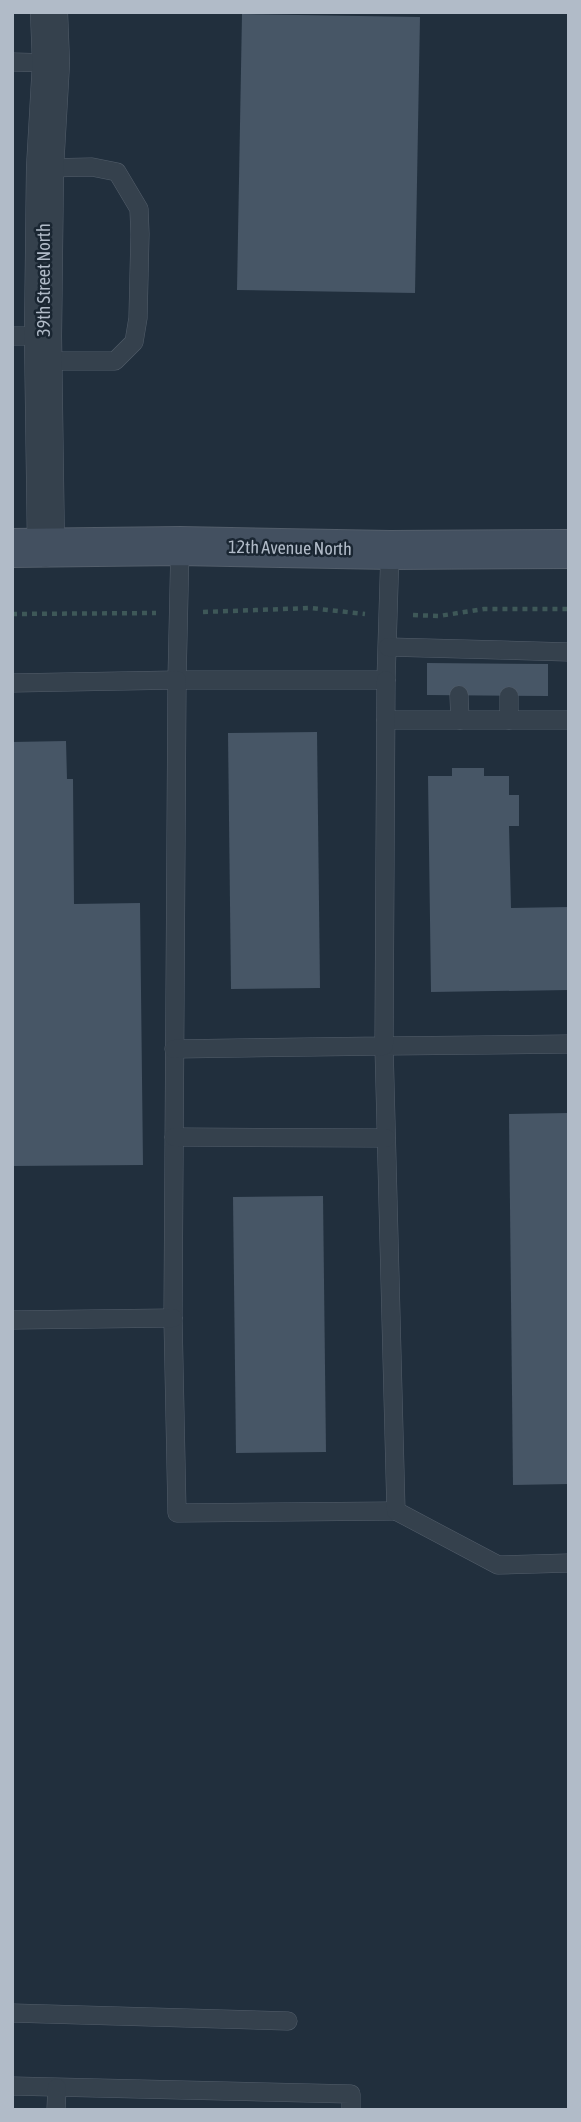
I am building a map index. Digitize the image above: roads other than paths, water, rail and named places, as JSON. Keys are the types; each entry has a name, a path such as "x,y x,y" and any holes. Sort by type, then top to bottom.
{"main road":[{"name":"12th Avenue North","path":"29,548 180,546 390,550 569,549"}],"street":[{"name":"39th Street North","path":"29,548 33,345 51,63 49,12"}],"lane":[{"path":"12,62 51,63"},
{"path":"33,345 115,361 134,342 138,318 141,234 139,209 117,172 92,167 45,168"},
{"path":"180,546 173,1318 177,1513 396,1511 498,1565 569,1563"},
{"path":"390,550 386,680 384,1046 396,1511"},
{"path":"388,647 460,656 508,657 569,652"},
{"path":"12,683 386,680"},
{"path":"460,695 460,720"},
{"path":"509,696 509,720"},
{"path":"386,720 569,720"},
{"path":"174,1049 569,1044"},
{"path":"174,1137 386,1138"},
{"path":"12,1320 173,1318"},
{"path":"12,2013 288,2021"},
{"path":"12,2086 351,2094 351,2110"},
{"path":"57,2088 57,2110"}]}
